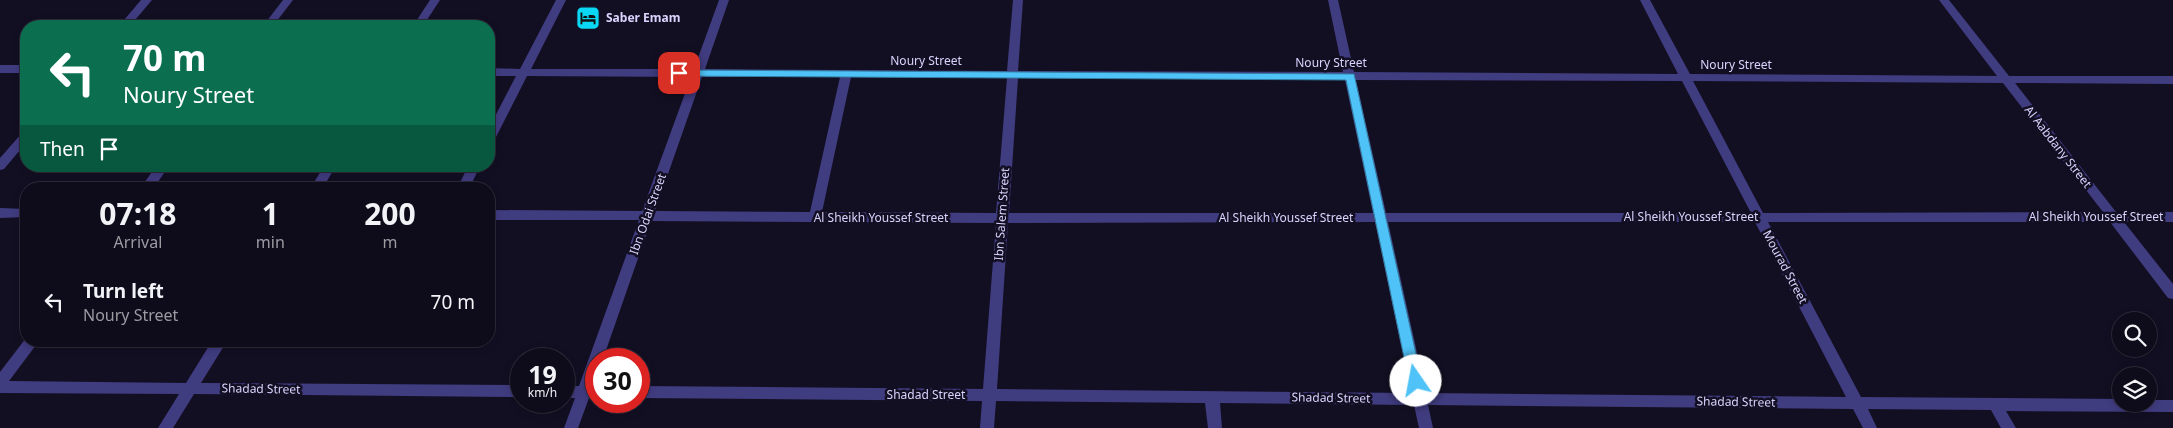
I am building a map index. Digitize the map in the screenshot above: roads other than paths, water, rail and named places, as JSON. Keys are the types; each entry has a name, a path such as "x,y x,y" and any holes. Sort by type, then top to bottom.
{"street":[{"path":"129,20 147,0"},
{"path":"273,20 288,0"},
{"path":"422,20 435,0"},
{"path":"495,128 561,0"},
{"name":"Ibn Odai Street","path":"604,348 647,216 724,0"},
{"name":"Ibn Salem Street","path":"987,428 1018,0"},
{"path":"1334,0 1426,428"},
{"name":"Mourad Street","path":"1645,0 1870,428"},
{"name":"Al Aabdany Street","path":"1944,0 2173,294"},
{"path":"0,68 20,69"},
{"name":"Noury Street","path":"495,72 2173,80"},
{"path":"815,217 846,74"},
{"path":"0,166 20,143"},
{"path":"0,213 20,213"},
{"name":"Al Sheikh Youssef Street","path":"495,215 1002,218 2173,217"},
{"path":"0,385 28,347"},
{"path":"165,428 216,347"},
{"name":"Shadad Street","path":"0,385 510,391"},
{"name":"Shadad Street","path":"650,392 2173,406"},
{"path":"1212,397 1214,428"},
{"name":"Ibn Odai Street","path":"570,428 585,401"},
{"path":"1995,404 2009,428"}],"place":[{"name":"Saber Emam","path":"588,18"}]}
